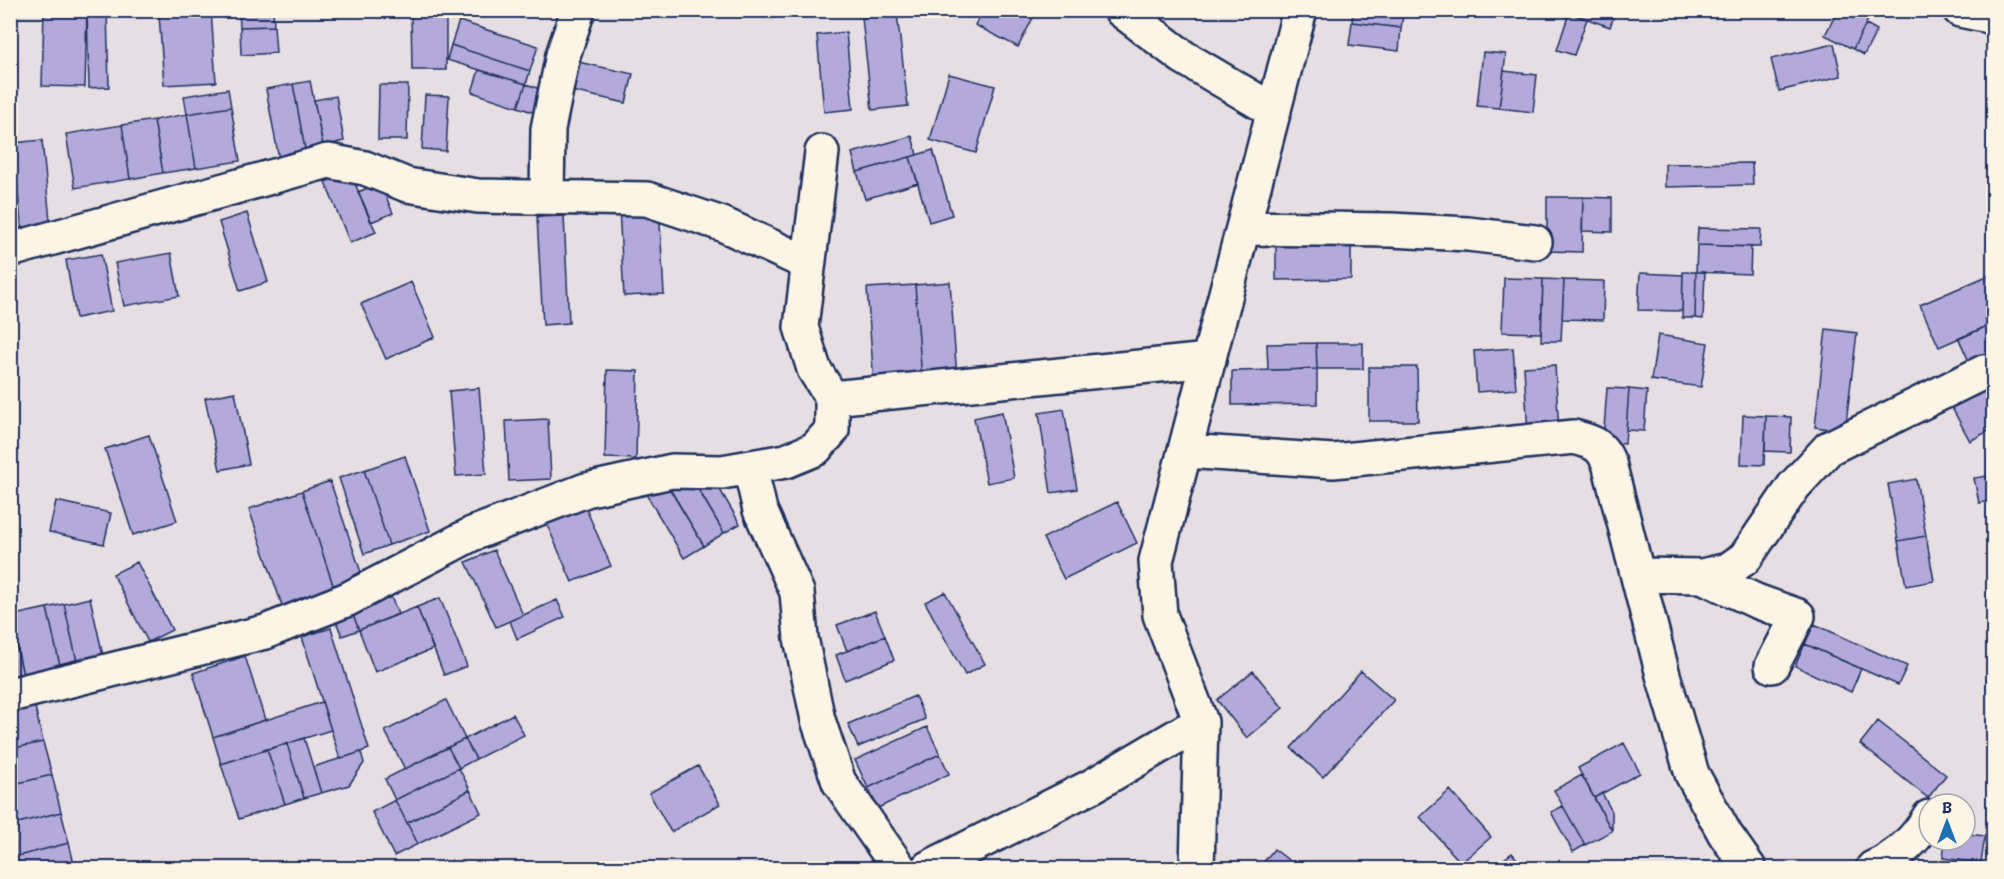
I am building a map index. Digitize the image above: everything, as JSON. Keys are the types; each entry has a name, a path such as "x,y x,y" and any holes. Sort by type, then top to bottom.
{"street":[{"path":"547,197 548,129 563,55 578,10"},
{"path":"1121,10 1183,57 1274,111"},
{"path":"1197,868 1201,722 1160,615 1156,561 1300,10"},
{"path":"1960,10 1994,17"},
{"path":"10,695 265,632 348,599 472,534 586,490 672,471 722,472 786,461 815,449 832,430 832,398 814,369 801,327 822,152"},
{"path":"10,250 328,161 365,168 408,185 478,196 647,199 722,224 807,263"},
{"path":"1243,228 1391,230 1468,234 1535,242"},
{"path":"832,398 1209,360"},
{"path":"1639,575 1702,576 1728,570 1745,558 1794,486 1829,448 1984,372 1994,371"},
{"path":"1185,451 1333,461 1574,437 1590,441 1604,450 1639,575 1663,675 1692,774 1725,834 1749,868"},
{"path":"750,467 760,510 797,592 801,638 818,720 839,782 899,868"},
{"path":"1702,576 1756,601 1798,616 1772,666"},
{"path":"928,868 1092,786 1201,722"},
{"path":"1873,868 1886,863 1917,836"}],"building":[{"path":"44,10 87,10 85,87 42,86"},
{"path":"87,10 107,10 109,87 89,88"},
{"path":"239,10 273,10 274,26 240,27"},
{"path":"411,10 446,10 446,70 412,70"},
{"path":"983,10 1037,10 1018,47 975,25"},
{"path":"1353,10 1404,10 1401,28 1352,22"},
{"path":"1562,10 1616,10 1610,27"},
{"path":"1838,10 1873,10 1853,49 1825,35"},
{"path":"211,11 216,82 164,85 159,14"},
{"path":"1569,13 1587,19 1574,55 1557,50"},
{"path":"897,14 908,106 872,110 862,18"},
{"path":"459,21 538,46 530,71 451,45"},
{"path":"1352,22 1401,28 1399,51 1349,45"},
{"path":"1866,24 1877,30 1864,55 1853,49"},
{"path":"274,26 276,53 241,55 240,27"},
{"path":"846,32 853,109 824,112 817,35"},
{"path":"1834,44 1841,76 1779,91 1771,59"},
{"path":"451,45 530,71 526,84 447,60"},
{"path":"1483,52 1506,54 1499,108 1477,106"},
{"path":"569,60 633,74 626,103 562,89"},
{"path":"479,70 526,84 518,107 472,92"},
{"path":"1504,71 1537,75 1533,112 1499,108"},
{"path":"949,74 995,86 976,153 930,140"},
{"path":"310,81 325,156 307,160 293,84"},
{"path":"293,84 307,160 280,165 266,89"},
{"path":"526,84 545,91 538,114 518,107"},
{"path":"379,85 408,85 407,140 378,140"},
{"path":"228,89 231,107 187,114 184,96"},
{"path":"425,95 449,96 446,151 422,149"},
{"path":"336,96 344,141 323,146 314,100"},
{"path":"231,107 240,161 196,168 187,114"},
{"path":"187,114 196,168 163,173 154,120"},
{"path":"154,120 163,173 130,179 122,125"},
{"path":"122,125 130,179 75,188 66,134"},
{"path":"912,136 917,155 857,172 852,153"},
{"path":"42,140 51,230 22,233 13,143"},
{"path":"933,150 952,215 929,222 910,157"},
{"path":"910,157 918,183 865,199 857,172"},
{"path":"1752,163 1753,185 1665,187 1665,164"},
{"path":"350,172 376,232 350,243 325,182"},
{"path":"380,183 393,213 371,222 358,192"},
{"path":"1547,197 1583,197 1582,252 1547,251"},
{"path":"1583,197 1612,198 1612,232 1582,231"},
{"path":"659,207 664,294 624,296 619,209"},
{"path":"247,213 268,282 240,291 219,222"},
{"path":"564,216 569,323 543,325 537,217"},
{"path":"1698,228 1761,229 1760,247 1697,245"},
{"path":"1697,245 1751,247 1750,274 1696,272"},
{"path":"1276,246 1351,246 1351,279 1276,280"},
{"path":"171,253 179,296 124,306 115,263"},
{"path":"101,254 112,311 76,318 66,260"},
{"path":"1683,272 1696,272 1695,318 1682,318"},
{"path":"1696,272 1705,272 1703,319 1695,318"},
{"path":"1640,273 1683,275 1682,311 1638,310"},
{"path":"1994,273 1994,323 1939,347 1920,305"},
{"path":"1504,278 1543,279 1541,333 1502,332"},
{"path":"1543,279 1564,280 1561,341 1541,341"},
{"path":"1564,280 1604,281 1603,320 1562,319"},
{"path":"411,282 435,337 386,359 361,304"},
{"path":"950,282 957,378 922,381 915,285"},
{"path":"915,285 922,381 874,384 867,288"},
{"path":"1994,323 1994,359 1972,368 1959,339"},
{"path":"1826,329 1857,333 1845,431 1815,427"},
{"path":"1658,335 1708,343 1701,387 1651,380"},
{"path":"1316,343 1363,343 1363,369 1317,369"},
{"path":"1316,343 1317,369 1268,370 1267,344"},
{"path":"1513,348 1516,389 1477,392 1474,351"},
{"path":"1555,365 1559,432 1528,434 1524,367"},
{"path":"1369,367 1417,367 1418,421 1369,421"},
{"path":"1317,369 1317,404 1232,405 1232,371"},
{"path":"607,370 638,371 636,459 605,458"},
{"path":"1994,385 1994,428 1970,441 1951,406"},
{"path":"479,388 486,474 456,476 449,391"},
{"path":"1607,388 1629,389 1625,444 1603,442"},
{"path":"1629,389 1647,391 1644,431 1626,430"},
{"path":"235,392 249,464 220,470 205,398"},
{"path":"1064,409 1077,489 1051,493 1039,413"},
{"path":"1002,412 1014,478 987,483 974,418"},
{"path":"1743,415 1766,416 1764,465 1741,464"},
{"path":"1766,416 1791,417 1790,452 1765,451"},
{"path":"548,419 551,479 509,481 506,421"},
{"path":"149,435 177,521 133,535 105,449"},
{"path":"405,456 430,531 389,545 364,470"},
{"path":"364,470 389,545 364,554 339,478"},
{"path":"1994,475 1994,500 1979,503 1974,478"},
{"path":"691,477 724,533 704,546 670,489"},
{"path":"1916,479 1926,536 1898,541 1888,484"},
{"path":"330,481 366,587 337,597 302,491"},
{"path":"715,481 740,524 724,533 699,490"},
{"path":"666,483 704,546 684,558 646,494"},
{"path":"302,491 337,597 285,614 249,509"},
{"path":"56,501 111,513 104,544 49,532"},
{"path":"1117,502 1137,543 1064,579 1043,538"},
{"path":"584,504 611,566 572,582 545,520"},
{"path":"1926,536 1934,581 1906,586 1898,541"},
{"path":"494,550 523,615 496,627 466,562"},
{"path":"137,562 172,630 148,642 113,574"},
{"path":"389,592 398,614 359,630 350,607"},
{"path":"945,592 985,664 965,675 925,602"},
{"path":"90,598 104,660 78,666 64,604"},
{"path":"440,598 467,666 444,675 417,607"},
{"path":"557,600 565,617 517,639 510,621"},
{"path":"64,604 78,666 61,670 47,608"},
{"path":"350,607 359,630 342,636 333,614"},
{"path":"417,607 433,649 375,672 359,630"},
{"path":"47,608 61,670 24,679 10,616"},
{"path":"875,611 885,636 847,651 837,625"},
{"path":"10,619 24,679 10,682"},
{"path":"1814,624 1907,666 1898,685 1805,644"},
{"path":"331,628 369,749 340,759 302,637"},
{"path":"885,636 894,660 845,680 836,655"},
{"path":"1805,644 1861,669 1851,692 1795,666"},
{"path":"245,656 265,720 213,737 193,673"},
{"path":"1253,671 1283,708 1247,738 1217,700"},
{"path":"1361,671 1394,700 1323,777 1291,748"},
{"path":"915,696 925,719 858,747 848,724"},
{"path":"33,698 43,742 10,749 10,703"},
{"path":"446,700 465,739 405,769 385,731"},
{"path":"322,702 331,730 221,764 213,737"},
{"path":"513,714 524,735 476,759 465,739"},
{"path":"1878,721 1946,775 1933,792 1920,792 1860,744"},
{"path":"927,727 940,754 868,788 855,760"},
{"path":"304,738 321,793 304,798 287,744"},
{"path":"465,739 476,759 459,768 448,747"},
{"path":"43,742 52,775 10,785 10,749"},
{"path":"1624,743 1640,773 1594,798 1578,768"},
{"path":"287,744 304,798 285,804 267,749"},
{"path":"448,747 459,768 395,800 385,779"},
{"path":"267,749 285,804 239,819 221,764"},
{"path":"361,752 364,763 349,785 321,793 313,767"},
{"path":"940,754 949,774 878,808 868,788"},
{"path":"698,766 720,804 671,832 649,793"},
{"path":"459,768 470,790 407,823 395,800"},
{"path":"52,775 61,812 10,825 10,785"},
{"path":"1582,775 1612,831 1585,845 1554,790"},
{"path":"470,790 481,813 418,844 407,823"},
{"path":"1450,790 1491,837 1461,863 1420,817"},
{"path":"1602,793 1612,812 1612,831 1594,798"},
{"path":"395,800 418,844 394,856 372,812"},
{"path":"1563,806 1585,845 1573,852 1551,812"},
{"path":"61,812 69,843 10,858 10,825"},
{"path":"1977,835 1985,836 1981,863 1943,858 1944,852 1977,852"},
{"path":"69,843 75,868 10,868 10,858"},
{"path":"1274,849 1299,868 1259,868"},
{"path":"1512,853 1524,868 1492,868"}]}
